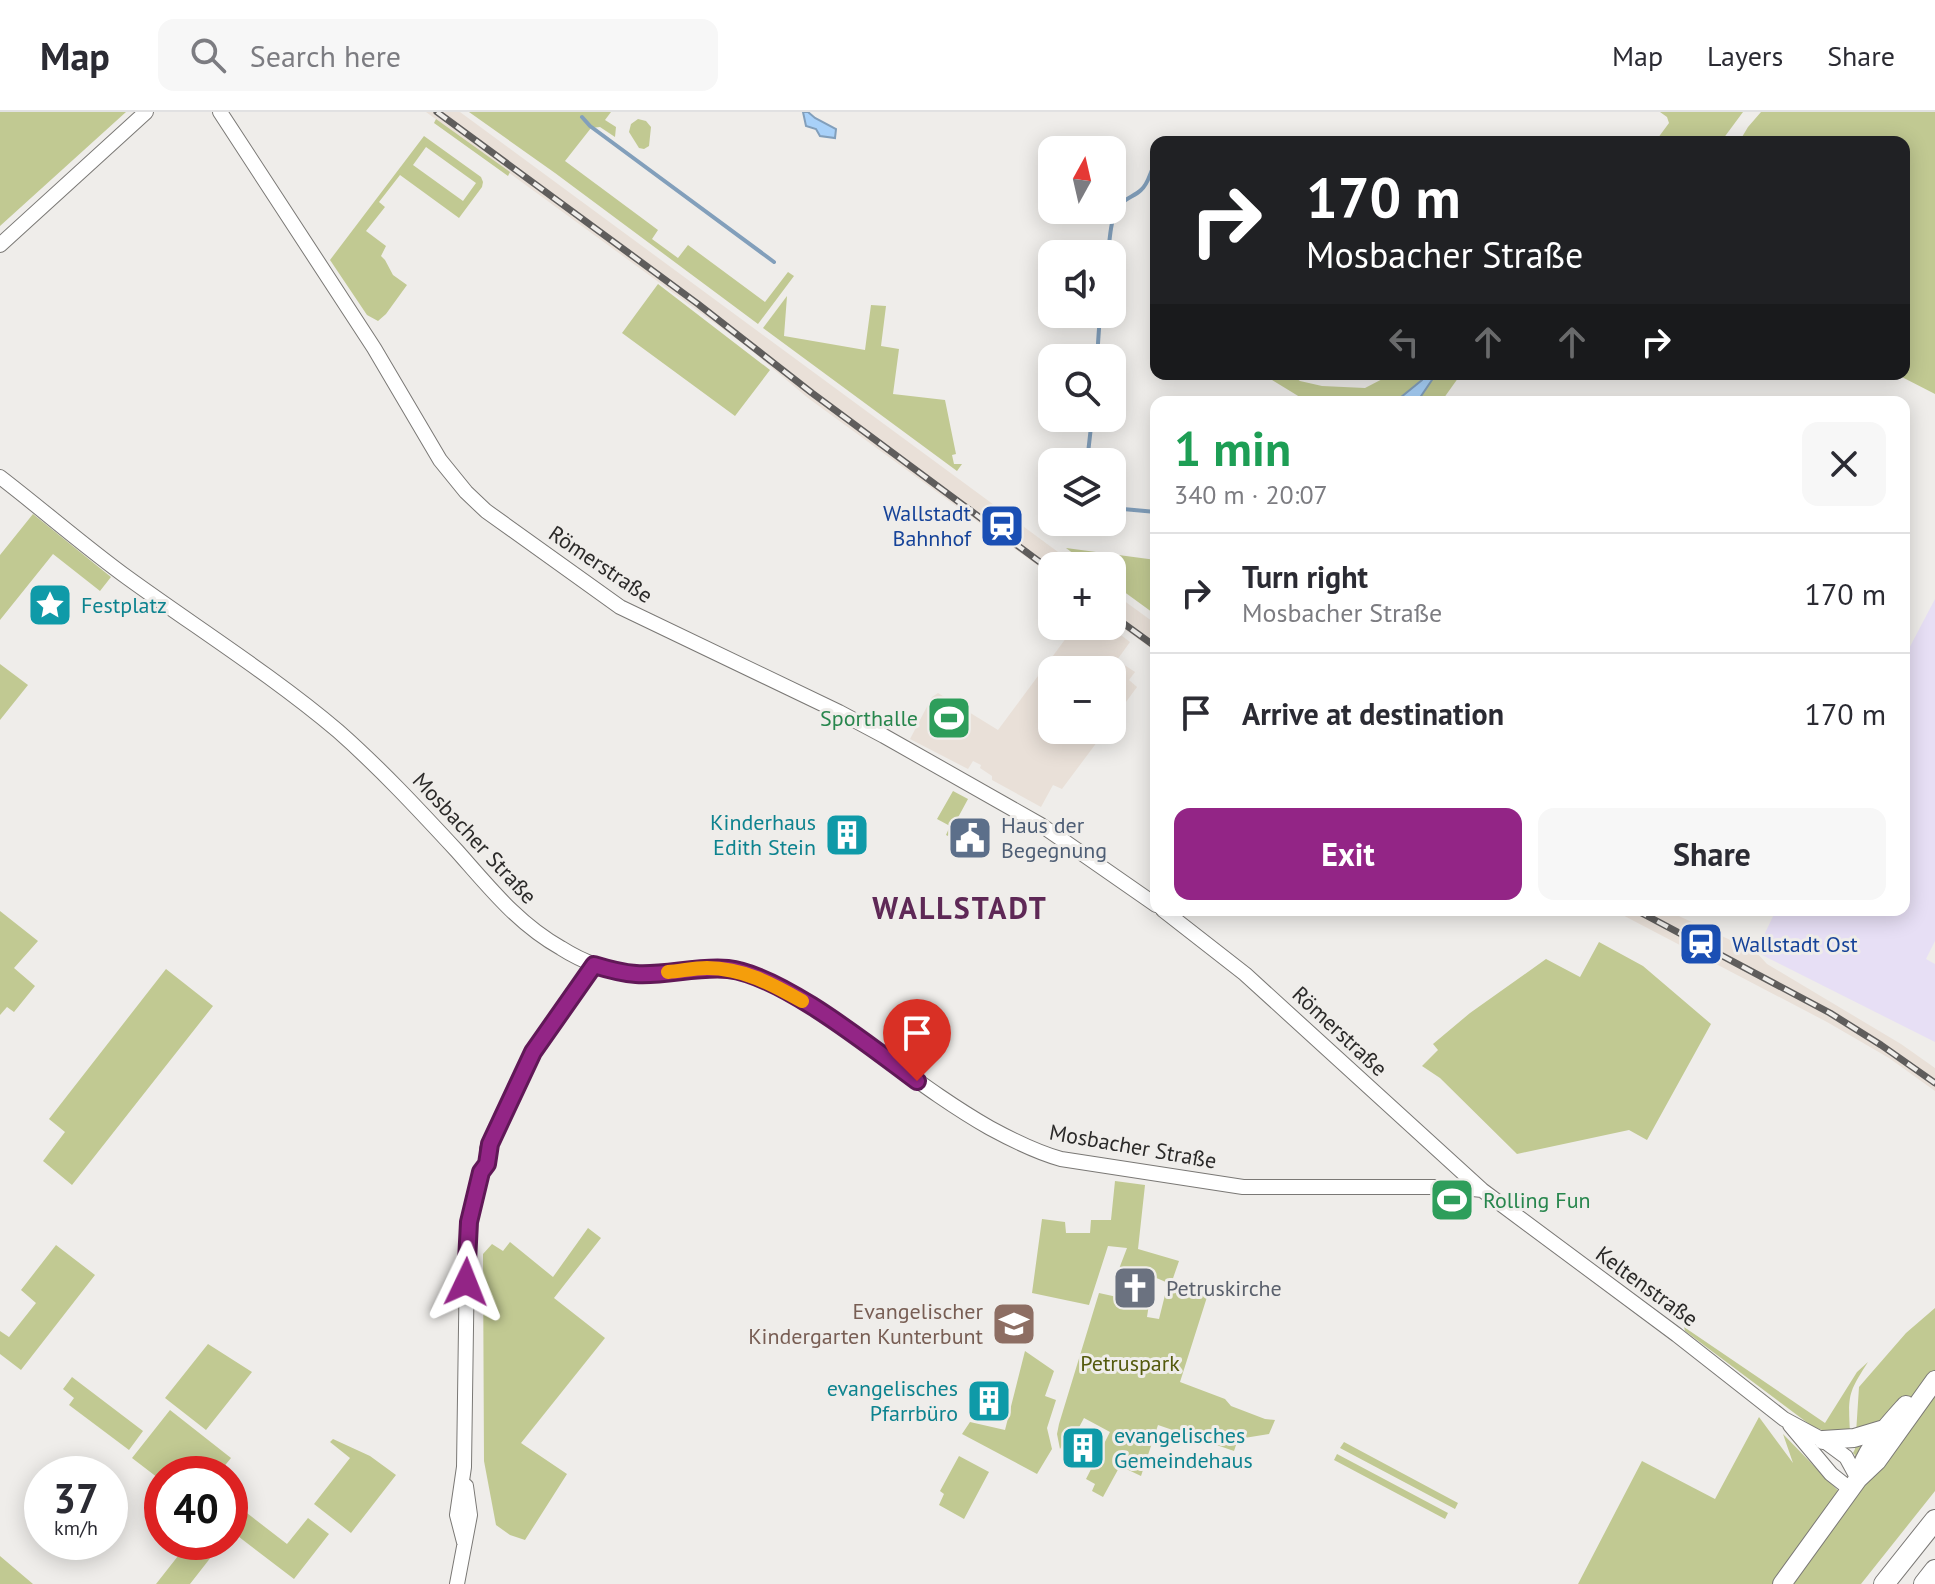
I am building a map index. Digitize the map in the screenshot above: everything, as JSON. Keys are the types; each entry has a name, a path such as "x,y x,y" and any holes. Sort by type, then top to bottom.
{"highway":[{"path":"1884,1584 1935,1520"},
{"path":"1924,1584 1935,1570"}],"main road":[{"path":"1854,1484 1867,1454 1884,1429 1935,1373"},
{"path":"1782,1584 1935,1380"},
{"path":"1823,1440 1854,1438 1884,1429"}],"street":[{"path":"0,245 146,112"},
{"name":"Römerstraße","path":"220,112 374,348 440,460 486,511 620,607 884,736 1041,825 1150,901"},
{"name":"Mosbacher Straße","path":"0,477 126,577 337,731 395,786 505,906 545,939 594,965 636,974 705,968 756,976 832,1020 973,1118 1040,1154 1243,1187 1454,1187 1482,1190"},
{"name":"Römerstraße","path":"1171,916 1252,980 1482,1190"},
{"path":"457,1584 464,1542 457,1515 464,1467 467,1258 469,1222 481,1172 480,1161 533,1052 594,965"},
{"path":"1454,1187 1462,1182 1464,1172"},
{"name":"Keltenstraße","path":"1482,1190 1700,1352 1784,1419 1823,1440 1846,1457 1854,1484"},
{"name":"Keltenstraße","path":"1784,1419 1831,1474 1854,1484"}],"shaded area":[{"path":"426,112 460,112 1058,552 1038,552 1038,566 808,398 746,346"},
{"path":"1935,599 1935,941 1926,959 1935,964 1935,1042 1756,952 1773,916 1910,916 1910,647"},
{"path":"1126,602 1150,620 1150,648 1126,630"},
{"path":"1126,639 1130,642 1120,656 1053,656 1065,640"},
{"path":"1126,666 1135,672 1129,680 1137,687 1126,702"},
{"path":"1038,676 1038,744 1096,744 1062,789 1053,785 1041,807 992,780 992,776 980,768 981,765 973,761 968,769 910,739 932,697 938,693 998,730"},
{"path":"1624,916 1679,916 1756,952 1767,964 1901,1044 1935,1068 1935,1091 1889,1058"}],"green space":[{"path":"0,112 126,112 0,226"},
{"path":"469,112 611,112 605,120 616,127 615,137 600,127 591,128 565,161 658,230 652,239 678,258 688,245 765,302 788,272 794,276 758,324"},
{"path":"1660,112 1743,112 1725,136 1659,136 1669,123"},
{"path":"1761,112 1935,112 1935,394 1908,380 1910,136 1743,136"},
{"path":"436,119 510,172 508,176 434,123"},
{"path":"638,119 646,121 651,127 649,146 644,149 639,148 629,132 631,124"},
{"path":"424,136 481,177 482,187 459,218 400,175 379,202 385,207 366,231 386,246 381,256 393,275 407,285 378,321 367,315 330,260","holes":["426,147 476,183 463,201 413,165"]},
{"path":"658,284 770,370 735,416 622,333"},
{"path":"787,296 784,336 865,350 871,305 886,306 881,346 899,349 893,394 945,400 956,454 952,455 954,464 962,464 957,471 763,328"},
{"path":"1272,380 1365,388 1380,380 1457,380 1445,396 1298,396"},
{"path":"33,514 111,577 100,591 53,554 0,620 0,555"},
{"path":"1066,548 1096,552 1071,552"},
{"path":"1126,556 1150,559 1150,611 1126,593"},
{"path":"0,664 28,685 0,720"},
{"path":"953,791 968,799 948,836 950,826 937,819"},
{"path":"0,911 38,941 14,968 35,986 14,1012 7,1007 0,1015"},
{"path":"1599,942 1643,966 1711,1024 1647,1140 1629,1130 1517,1154 1440,1078 1422,1066 1438,1050 1433,1044 1470,1013 1546,959 1580,977"},
{"path":"166,969 213,1006 72,1185 43,1161 65,1132 49,1119"},
{"name":"Petruspark","path":"1115,1181 1145,1185 1138,1249 1179,1261 1171,1284 1207,1297 1180,1382 1225,1399 1231,1406 1275,1420 1269,1434 1238,1439 1234,1451 1158,1425 1141,1476 1120,1466 1103,1497 1092,1491 1095,1484 1086,1479 1110,1432 1084,1418 1069,1446 1063,1444 1060,1449 1059,1424 1099,1293 1149,1304 1147,1317 1159,1319 1168,1283 1145,1273 1119,1269 1127,1248 1108,1246 1089,1305 1032,1293 1042,1219 1065,1222 1066,1233 1090,1233 1091,1220 1111,1220"},
{"path":"588,1228 601,1238 554,1298 605,1338 521,1443 567,1474 525,1540 510,1535 496,1525 484,1461 483,1254 492,1244 503,1251 510,1242 553,1277"},
{"path":"56,1245 95,1275 21,1370 0,1354 0,1331 9,1337 36,1303 21,1290"},
{"path":"1935,1308 1935,1491 1861,1584 1578,1584 1642,1461 1715,1499 1759,1417 1793,1463 1783,1434 1851,1504 1859,1387 1906,1333"},
{"path":"1684,1327 1825,1423 1857,1372 1868,1362 1851,1395 1850,1433 1831,1433 1813,1427 1685,1331"},
{"path":"208,1344 252,1372 206,1430 165,1398"},
{"path":"1025,1351 1054,1371 1045,1396 1056,1400 1047,1428 1052,1449 1037,1474 962,1434 970,1422 1005,1430"},
{"path":"72,1377 143,1431 129,1450 69,1405 74,1398 63,1389"},
{"path":"170,1410 228,1456 144,1456 144,1467 132,1458"},
{"path":"333,1439 370,1456 396,1475 351,1533 314,1504 350,1458 330,1442"},
{"path":"1344,1442 1458,1503 1455,1509 1340,1448"},
{"path":"1337,1454 1448,1513 1445,1519 1334,1460"},
{"path":"959,1456 989,1472 964,1519 939,1505 944,1494 940,1491"},
{"path":"248,1514 287,1544 308,1518 329,1534 294,1579 248,1544"},
{"path":"0,1556 33,1584 0,1584"},
{"path":"175,1560 209,1560 190,1584 156,1584"}],"water":[{"path":"803,112 836,129 835,138 820,136 816,129 806,126"},
{"path":"1422,380 1432,380 1421,396 1402,396"}],"waterway":[{"path":"582,117 774,262"},
{"path":"1110,240 1117,210 1144,187 1150,175"},
{"path":"1098,344 1099,328"},
{"path":"1089,448 1090,432"},
{"path":"1126,509 1150,511"}],"railway":[{"path":"437,112 1038,561"},
{"path":"1126,625 1150,643"},
{"path":"1647,916 1830,1013 1935,1083"}],"slow traffic":[{"path":"668,972 705,968 731,970 756,976 802,1001"}],"place":[{"name":"Wallstadt Bahnhof","path":"1002,526"},
{"name":"Festplatz","path":"50,605"},
{"name":"Sporthalle","path":"949,718"},
{"name":"Kinderhaus Edith Stein","path":"847,835"},
{"name":"Haus der Begegnung","path":"970,838"},
{"name":"Wallstadt Ost","path":"1701,944"},
{"name":"Rolling Fun","path":"1452,1200"},
{"name":"Petruskirche","path":"1135,1288"},
{"name":"Evangelischer Kindergarten Kunterbunt","path":"1014,1324"},
{"name":"evangelisches Pfarrbüro","path":"989,1401"},
{"name":"evangelisches Gemeindehaus","path":"1083,1448"}],"district":[{"name":"WALLSTADT","path":"960,907"}],"route":[{"path":"466,1282 469,1222 490,1144 533,1052 594,965 636,974 705,968 756,976 843,1027 917,1081"}]}
